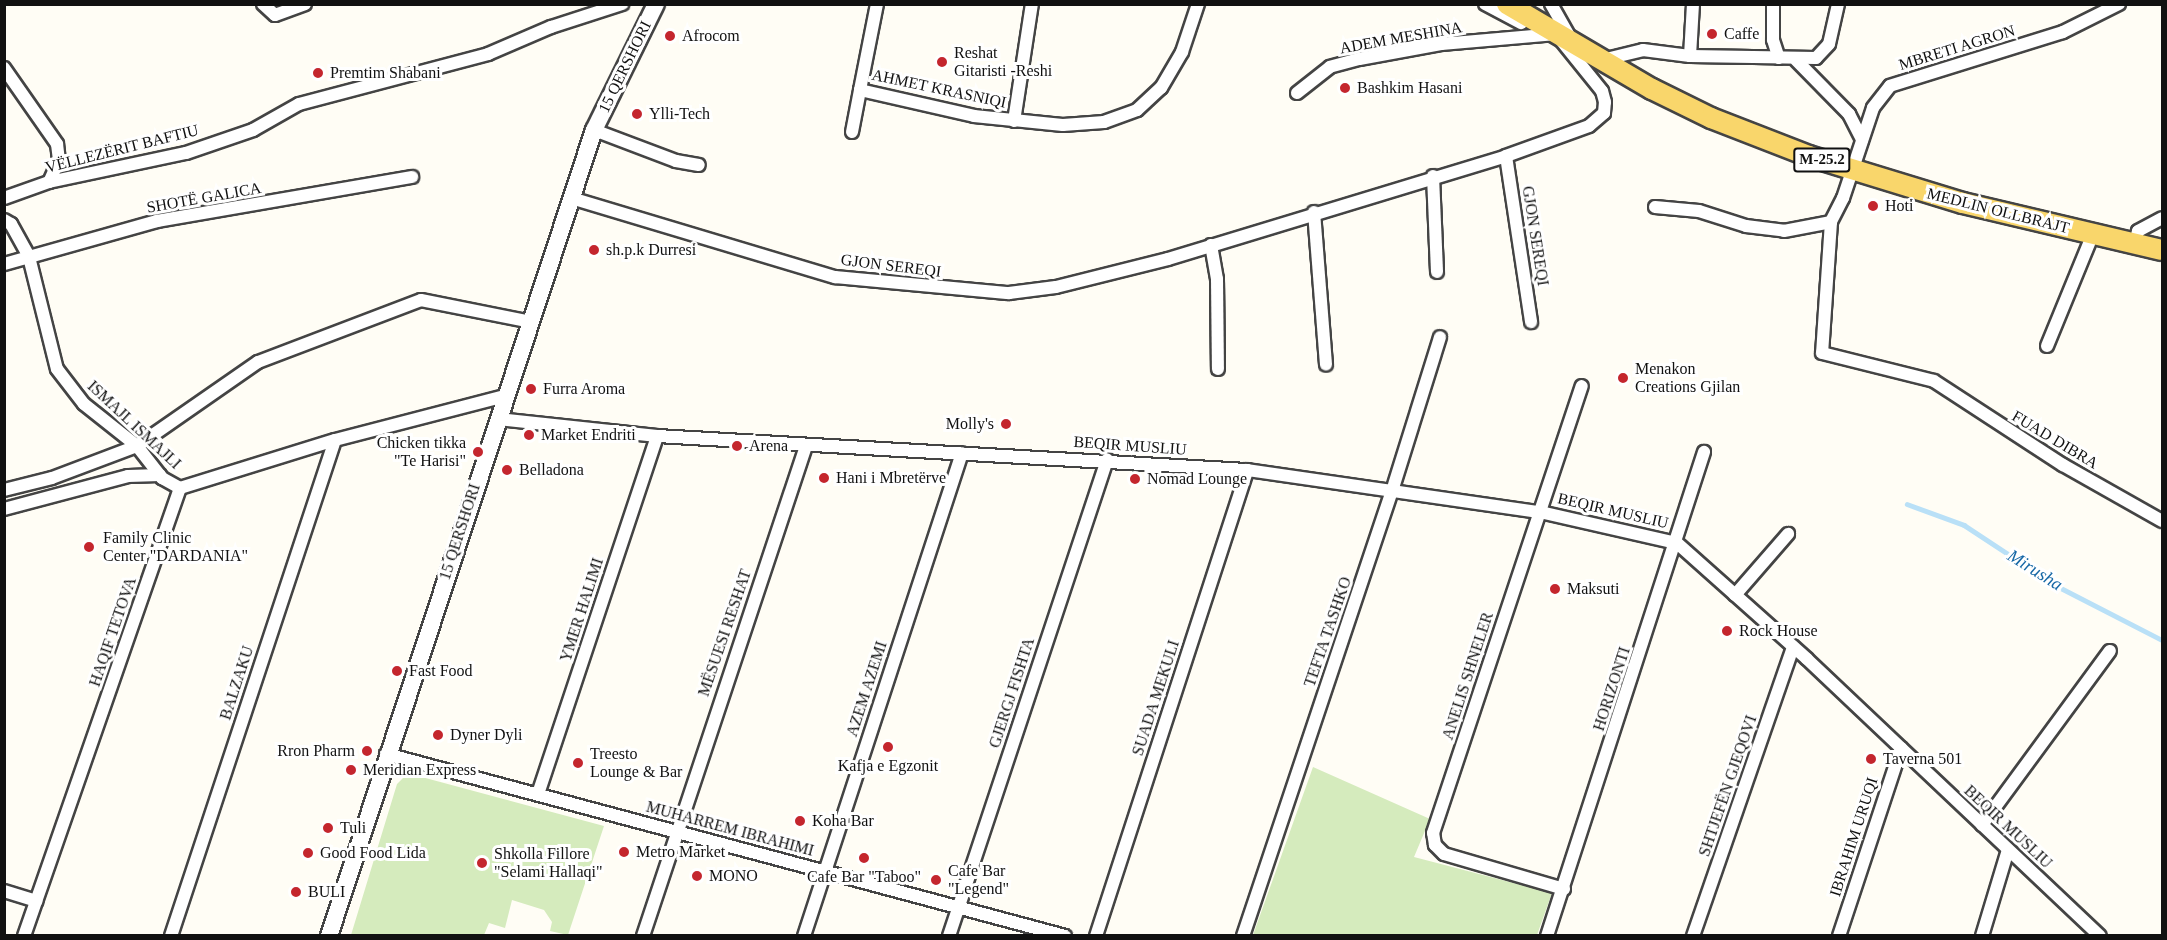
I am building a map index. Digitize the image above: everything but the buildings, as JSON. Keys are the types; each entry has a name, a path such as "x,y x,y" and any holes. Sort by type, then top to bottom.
{"main road":[{"name":"MEDLIN OLLBRAJT","path":"1507,4 1574,45 1711,118 1852,170 1963,203 2163,250"}],"street":[{"path":"263,4 275,15 305,4"},
{"name":"VËLLEZËRIT BAFTIU","path":"4,198 49,182 186,153 253,130 299,104 328,94 488,54 551,27 622,4"},
{"name":"AHMET KRASNIQI","path":"852,132 877,4"},
{"path":"1014,121 1032,4"},
{"name":"AHMET KRASNIQI","path":"860,90 1014,121 1063,124 1104,122 1137,110 1161,88 1182,52 1198,4"},
{"name":"MEDLIN OLLBRAJT","path":"1485,4 1534,29 1551,32"},
{"path":"1551,4 1574,45"},
{"path":"1690,56 1693,4"},
{"path":"1773,4 1773,40 1779,58"},
{"path":"1602,60 1643,51 1690,56 1796,60 1816,58 1829,44 1838,4"},
{"name":"MBRETI AGRON","path":"1831,222 1873,108 1890,86 2063,32 2119,4"},
{"name":"15 QERSHORI","path":"329,936 386,754 594,130 653,5"},
{"name":"ADEM MESHINA","path":"1297,93 1330,68 1359,59 1441,44 1551,32"},
{"name":"GJON SEREQI","path":"571,198 835,277 928,288 1009,293 1056,287 1212,245 1314,212 1506,156 1589,126 1604,113 1602,91 1551,32"},
{"path":"1796,60 1848,114 1862,140"},
{"path":"4,68 57,144 58,160 49,182"},
{"name":"15 QERSHORI","path":"594,130 676,161 699,165"},
{"name":"GJON SEREQI","path":"1506,156 1531,322"},
{"path":"1433,176 1437,272"},
{"name":"SHOTË GALICA","path":"4,264 90,243 157,220 412,177"},
{"path":"1655,207 1699,211 1746,226 1784,231 1831,222"},
{"path":"1314,212 1326,365"},
{"path":"2135,243 2138,231 2163,218"},
{"name":"ISMAJL ISMAJLI","path":"4,220 11,224 29,257 57,369 84,404 137,446 159,475 180,488"},
{"name":"FUAD DIBRA","path":"1831,222 1822,353 1934,381 2053,459 2163,521"},
{"path":"2047,346 2093,234"},
{"path":"1212,245 1217,279 1218,369"},
{"path":"4,490 51,478 137,446 258,362 422,300 531,322"},
{"name":"TEFTA TASHKO","path":"1243,936 1394,488 1440,337"},
{"name":"ANELIS SHNELER","path":"1564,889 1444,854 1435,845 1433,833 1582,386"},
{"path":"180,488 335,440 505,396"},
{"name":"BEQIR MUSLIU","path":"498,419 657,436 806,446 1107,460 1247,470 1394,488 1540,512 1677,543 1793,647 2100,936"},
{"name":"YMER HALIMI","path":"538,794 657,436"},
{"name":"BALZAKU","path":"171,936 335,440"},
{"name":"MËSUESI RESHAT","path":"643,936 675,831 806,446"},
{"name":"HORIZONTI","path":"1547,936 1677,543 1704,452"},
{"name":"AZEM AZEMI","path":"804,936 962,453"},
{"name":"GJERGJ FISHTA","path":"949,936 1107,460"},
{"name":"SUADA MEKULI","path":"1096,936 1247,470"},
{"path":"4,509 128,476 159,475"},
{"name":"HAQIF TETOVA","path":"24,936 180,488"},
{"path":"1735,594 1788,534"},
{"name":"SHTJEFËN GJEQOVI","path":"1693,936 1793,647"},
{"path":"1982,825 2110,651"},
{"name":"IBRAHIM URUQI","path":"1839,936 1901,748"},
{"name":"MUHARREM IBRAHIMI","path":"386,754 1065,936"},
{"path":"1982,936 2008,850"},
{"path":"4,891 37,901"}],"green space":[{"path":"1313,767 1430,819 1414,857 1552,893 1537,935 1253,935"},
{"name":"Shkolla Fillore \"Selami Hallaqi\"","path":"418,776 604,826 568,935 550,931 552,922 544,910 512,900 505,928 489,923 484,935 351,935 397,784 404,777"}],"waterway":[{"name":"Mirusha","path":"1907,504 1964,525 2057,586 2162,640"}],"place":[{"name":"Caffe","path":"1712,34"},
{"name":"Afrocom","path":"670,36"},
{"name":"Reshat Gitaristi -Reshi","path":"942,62"},
{"name":"Premtim Shabani","path":"318,73"},
{"name":"Bashkim Hasani","path":"1345,88"},
{"name":"Ylli-Tech","path":"637,114"},
{"name":"Hoti","path":"1873,206"},
{"name":"sh.p.k Durresi","path":"594,250"},
{"name":"Menakon Creations Gjilan","path":"1623,378"},
{"name":"Furra Aroma","path":"531,389"},
{"name":"Molly's","path":"1006,424"},
{"name":"Market Endriti","path":"529,435"},
{"name":"Arena","path":"737,446"},
{"name":"Chicken tikka \"Te Harisi\"","path":"478,452"},
{"name":"Belladona","path":"507,470"},
{"name":"Hani i Mbretërve","path":"824,478"},
{"name":"Nomad Lounge","path":"1135,479"},
{"name":"Family Clinic Center \"DARDANIA\"","path":"89,547"},
{"name":"Maksuti","path":"1555,589"},
{"name":"Rock House","path":"1727,631"},
{"name":"Fast Food","path":"397,671"},
{"name":"Dyner Dyli","path":"438,735"},
{"name":"Kafja e Egzonit","path":"888,747"},
{"name":"Rron Pharm","path":"367,751"},
{"name":"Taverna 501","path":"1871,759"},
{"name":"Treesto Lounge & Bar","path":"578,763"},
{"name":"Meridian Express","path":"351,770"},
{"name":"Koha Bar","path":"800,821"},
{"name":"Tuli","path":"328,828"},
{"name":"Metro Market","path":"624,852"},
{"name":"Good Food Lida","path":"308,853"},
{"name":"Cafe Bar \"Taboo\"","path":"864,858"},
{"name":"Shkolla Fillore \"Selami Hallaqi\"","path":"482,863"},
{"name":"MONO","path":"697,876"},
{"name":"Cafe Bar \"Legend\"","path":"936,880"},
{"name":"BULI","path":"296,892"}]}
